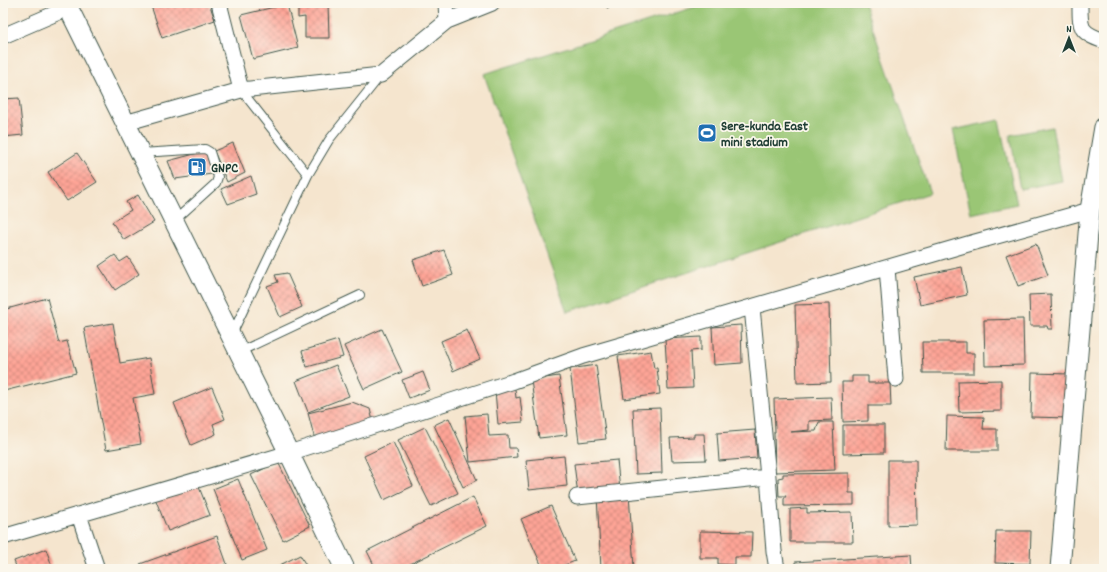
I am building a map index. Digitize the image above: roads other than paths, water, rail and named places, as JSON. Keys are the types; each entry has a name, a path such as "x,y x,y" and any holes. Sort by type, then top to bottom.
{"street":[{"path":"219,3 241,90"},
{"path":"446,3 447,21"},
{"path":"125,123 241,90 381,76 447,21 492,3"},
{"path":"1080,3 1080,23 1084,31 1091,36 1104,41"},
{"path":"3,36 67,5 345,569"},
{"path":"1060,569 1090,210 1104,127"},
{"path":"3,537 289,453 514,381 583,356 1090,210"},
{"path":"887,268 896,379"},
{"path":"752,307 774,551 777,569"},
{"path":"577,498 768,477"},
{"path":"79,515 97,569"}],"lane":[{"path":"235,344 308,175 328,140 381,76"},
{"path":"241,90 308,175"},
{"path":"140,153 205,149 210,152 218,180 174,221"},
{"path":"235,344 360,295"}],"place":[{"name":"Sere-kunda East mini stadium","path":"707,133"},
{"name":"GNPC","path":"197,167"}]}
